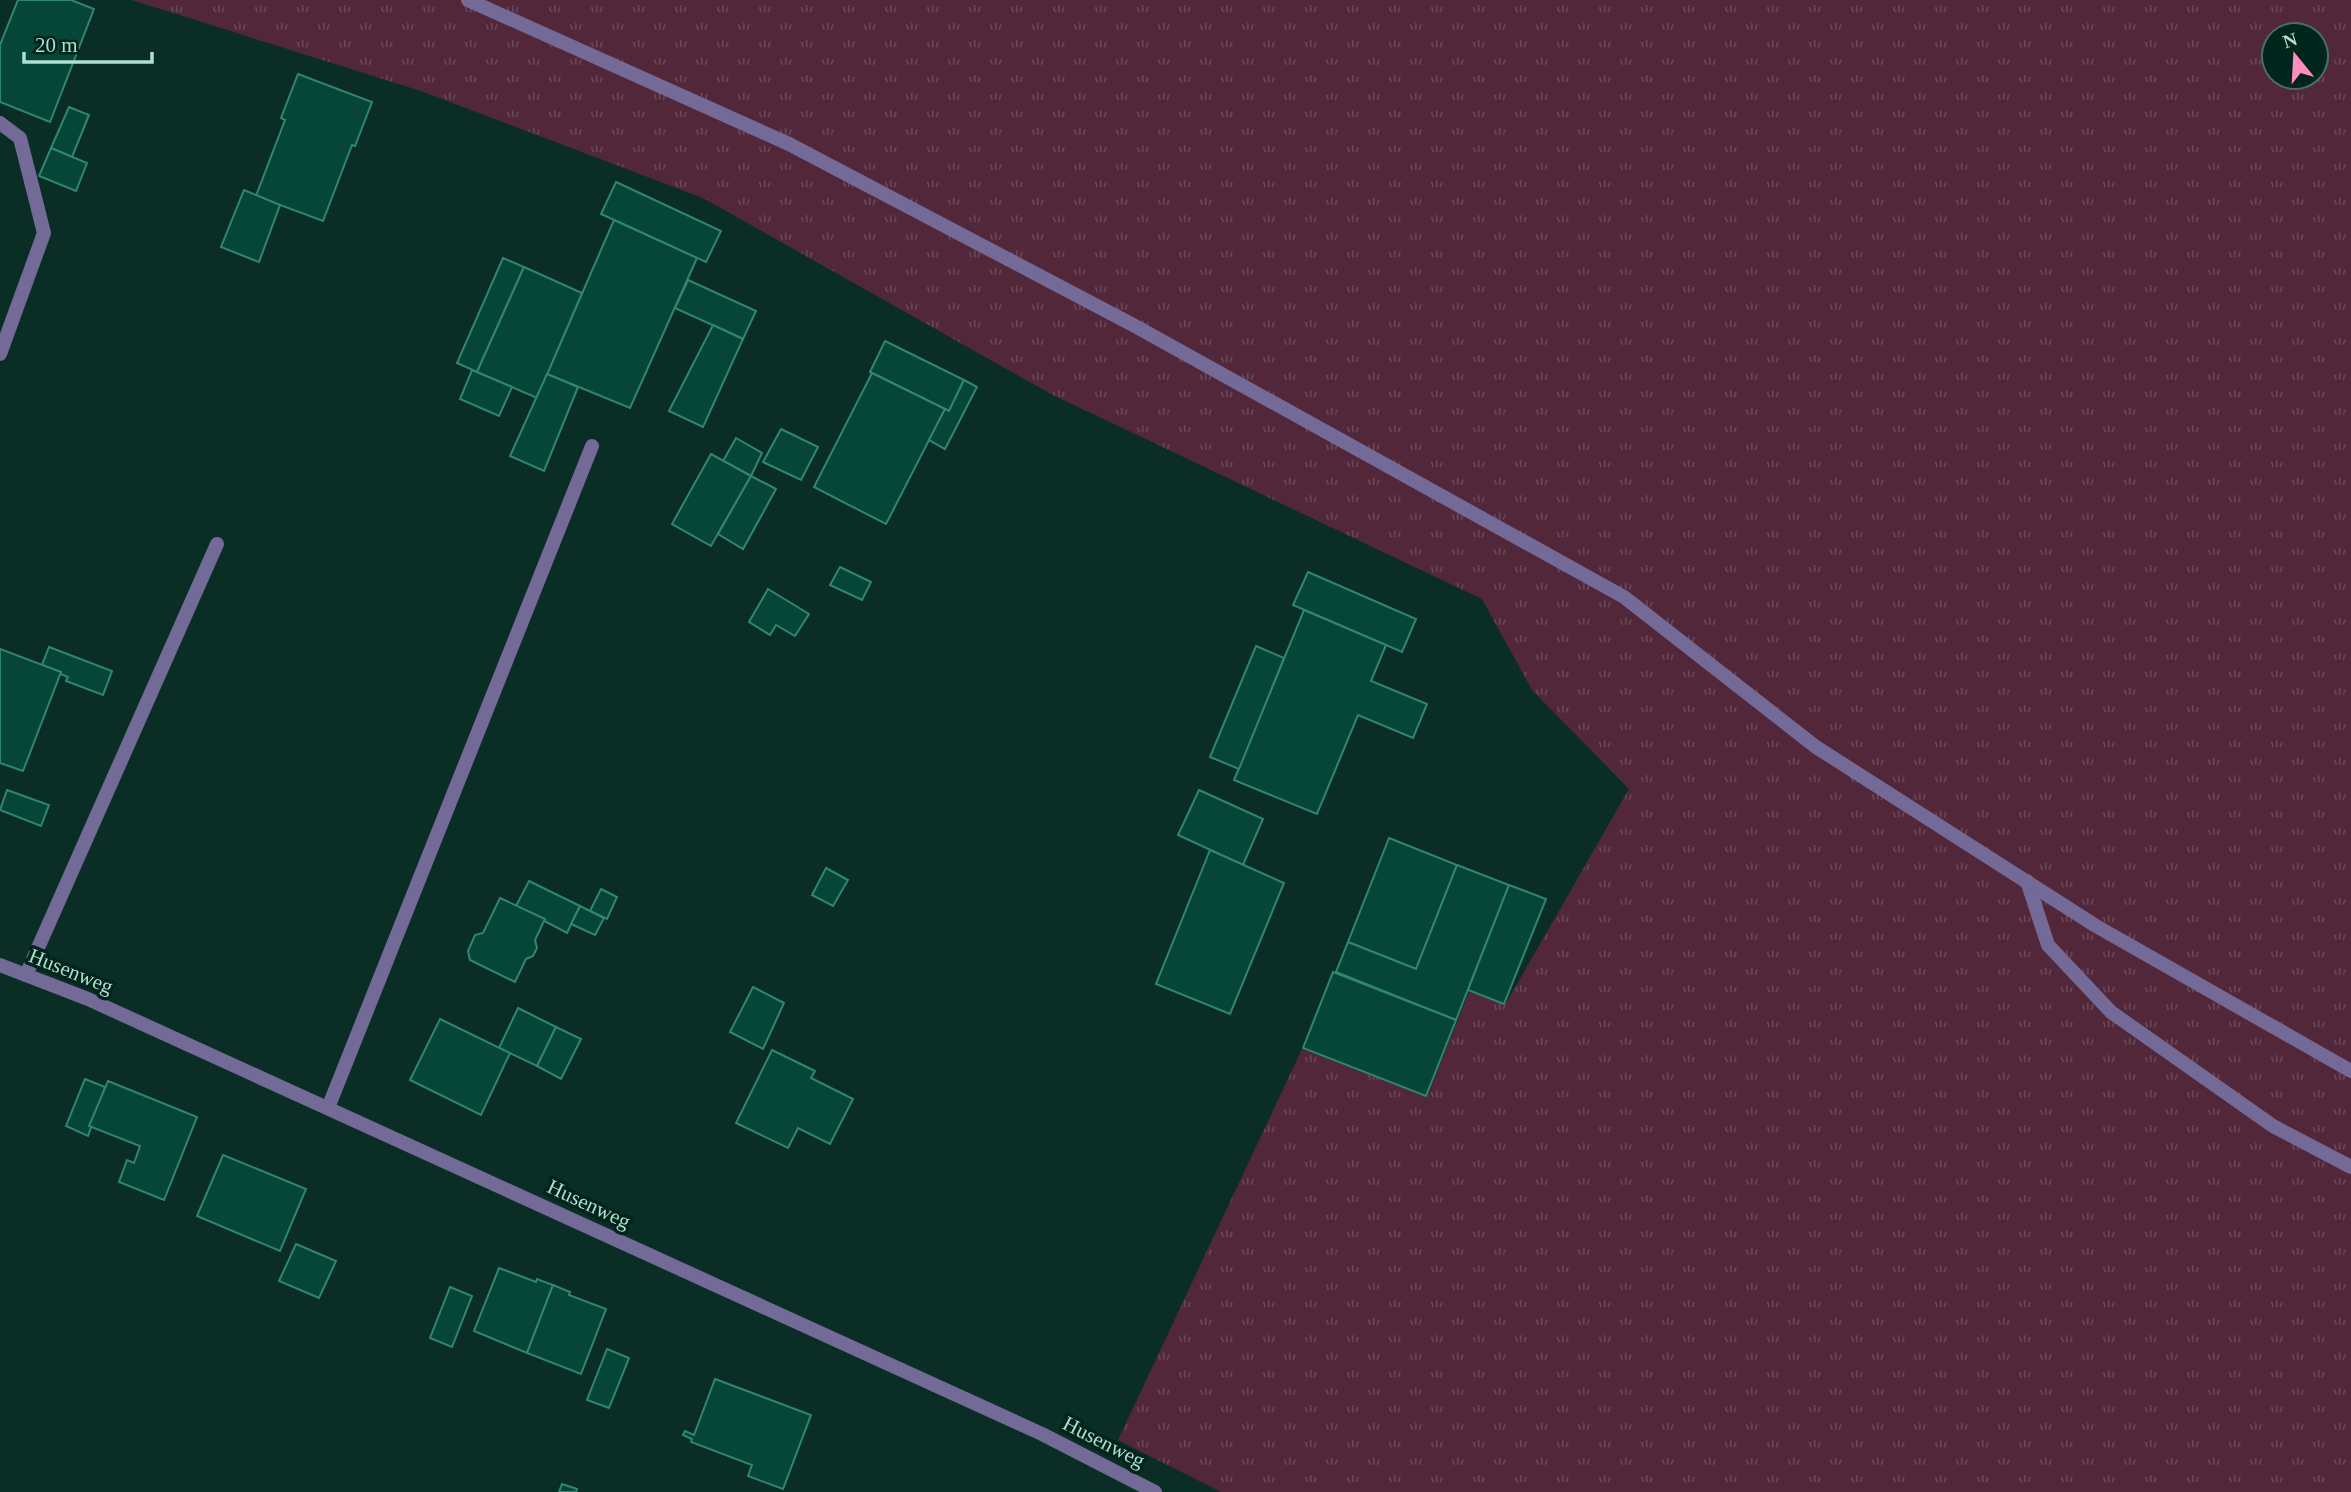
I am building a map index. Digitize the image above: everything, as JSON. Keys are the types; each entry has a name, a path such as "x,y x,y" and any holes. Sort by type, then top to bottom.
{"street":[{"path":"468,0 789,144 1135,326 1612,590 1816,747 2096,926 2351,1071"},
{"path":"0,123 20,138 44,233 0,354"},
{"path":"327,1108 592,446"},
{"path":"26,975 217,544"},
{"path":"2027,881 2048,945 2111,1012 2273,1126 2351,1167"},
{"name":"Husenweg","path":"0,965 88,999 1029,1428 1155,1492"}],"green space":[{"path":"132,0 2351,0 2351,1492 1221,1492 1118,1440 1302,1049 1427,1097 1469,992 1506,1003 1629,789 1532,690 1482,599 1051,394 703,198 421,91"}],"building":[{"path":"18,0 71,0 94,9 50,122 0,102 0,45"},
{"path":"298,74 372,102 355,146 352,145 323,221 256,196 285,120 281,118"},
{"path":"69,107 89,115 72,157 51,148"},
{"path":"51,148 87,163 76,191 39,176"},
{"path":"616,182 721,231 706,262 601,214"},
{"path":"244,190 280,205 259,262 221,247"},
{"path":"614,220 697,258 630,408 547,374"},
{"path":"503,258 524,267 477,372 457,363"},
{"path":"524,267 582,293 537,398 477,372"},
{"path":"688,280 756,311 743,339 675,308"},
{"path":"713,325 743,339 703,427 669,411"},
{"path":"885,341 964,380 949,411 870,372"},
{"path":"472,370 512,387 499,416 460,399"},
{"path":"872,373 945,409 886,524 814,487"},
{"path":"547,374 578,387 544,471 510,456"},
{"path":"964,380 977,387 945,449 929,440 945,409 949,411"},
{"path":"781,429 818,447 801,480 763,462"},
{"path":"736,438 762,453 751,476 723,461"},
{"path":"711,454 751,476 711,546 672,524"},
{"path":"751,476 776,489 743,549 718,534"},
{"path":"840,567 871,582 862,600 830,585"},
{"path":"1308,572 1416,619 1402,652 1293,605"},
{"path":"768,589 809,614 795,636 776,625 770,635 749,622"},
{"path":"1304,610 1386,645 1371,681 1427,704 1413,738 1358,715 1317,814 1234,780"},
{"path":"1256,646 1284,658 1239,769 1210,757"},
{"path":"49,647 112,671 103,695 66,681 68,677 61,672 42,665"},
{"path":"0,649 61,672 23,771 0,763"},
{"path":"7,790 49,805 41,826 0,810"},
{"path":"1199,790 1263,819 1243,865 1178,835"},
{"path":"1389,838 1457,865 1416,969 1348,942"},
{"path":"1210,850 1284,883 1230,1014 1156,984"},
{"path":"1457,865 1509,885 1456,1020 1336,972 1348,942 1416,969"},
{"path":"826,868 848,880 833,906 812,895"},
{"path":"529,881 580,906 567,933 516,906"},
{"path":"1509,885 1546,899 1504,1004 1468,990"},
{"path":"601,889 617,897 607,919 590,911"},
{"path":"500,898 545,919 535,940 537,948 533,956 526,959 515,982 470,960 468,951 475,935 483,933"},
{"path":"580,906 604,918 595,935 571,924"},
{"path":"1333,972 1456,1020 1426,1096 1303,1048"},
{"path":"753,987 784,1003 763,1049 730,1032"},
{"path":"518,1008 556,1027 537,1066 499,1048"},
{"path":"440,1019 510,1053 481,1115 410,1080"},
{"path":"556,1027 581,1039 561,1079 537,1066"},
{"path":"772,1050 815,1071 811,1078 853,1099 830,1144 798,1128 788,1148 736,1123"},
{"path":"85,1079 105,1087 88,1136 66,1126"},
{"path":"108,1081 197,1117 164,1200 119,1182 127,1160 134,1163 140,1146 89,1126"},
{"path":"223,1155 306,1189 280,1251 197,1216"},
{"path":"296,1244 336,1261 319,1298 279,1281"},
{"path":"499,1268 536,1282 537,1279 553,1285 527,1353 474,1331"},
{"path":"553,1285 570,1292 569,1295 606,1309 581,1374 527,1353"},
{"path":"450,1287 472,1296 452,1347 430,1338"},
{"path":"607,1349 629,1358 609,1408 587,1400"},
{"path":"715,1379 811,1415 783,1489 748,1476 752,1465 691,1442 692,1439 683,1435 685,1431 694,1435"},
{"path":"562,1484 577,1489 576,1492 559,1492"}]}
